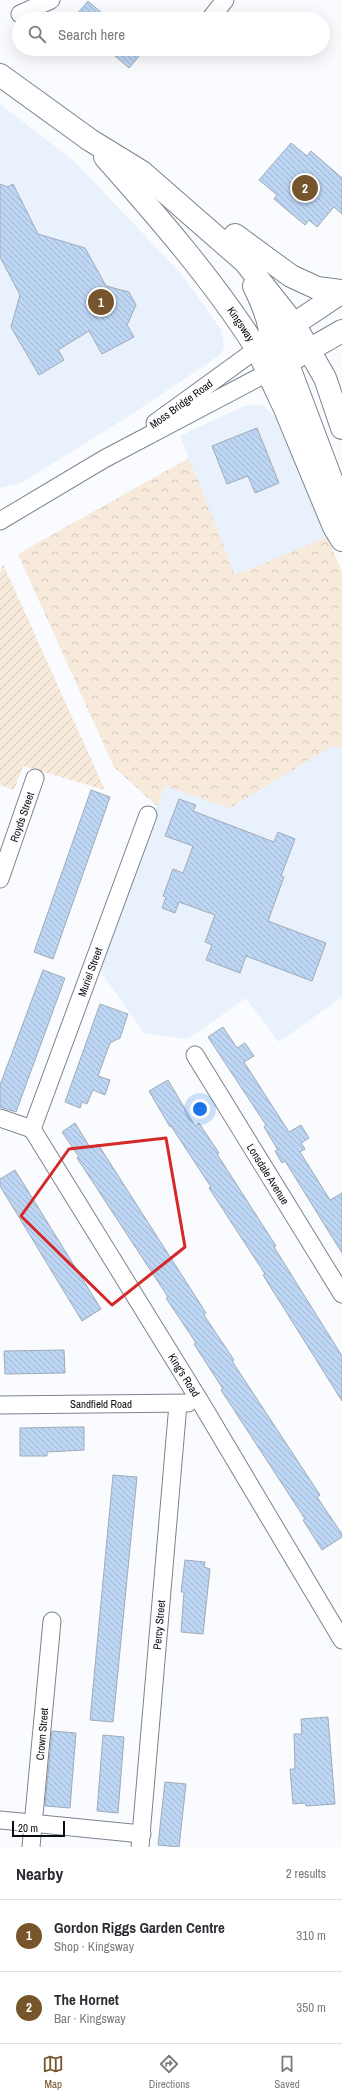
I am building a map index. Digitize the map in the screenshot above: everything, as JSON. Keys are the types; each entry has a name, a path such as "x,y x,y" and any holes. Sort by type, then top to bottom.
{"main road":[{"name":"Kingsway","path":"0,75 90,140 142,172 245,262 294,324 308,352 325,378 341,415"},
{"name":"Kingsway","path":"90,140 147,205 227,303 264,344 267,373 285,409 334,527 342,540"},
{"path":"142,172 199,205 249,248 287,273 317,288 342,291"},
{"path":"224,244 251,280 257,291 268,320 264,344"},
{"path":"264,344 310,315 342,291"},
{"path":"294,324 286,345 287,362 342,508"},
{"path":"267,373 308,352 342,331"}],"street":[{"path":"24,12 51,0"},
{"name":"Moss Bridge Road","path":"104,460 264,344"},
{"name":"Moss Bridge Road","path":"0,522 104,460 267,373"},
{"name":"Royds Street","path":"0,879 35,778"},
{"name":"Muriel Street","path":"32,1130 148,815"},
{"name":"Lonsdale Avenue","path":"194,1055 342,1294"},
{"path":"0,1118 32,1130"},
{"name":"King's Road","path":"32,1130 338,1624 342,1640"},
{"name":"Sandfield Road","path":"0,1405 201,1403"},
{"name":"Percy Street","path":"141,1840 178,1404"},
{"name":"Crown Street","path":"31,1847 52,1621"},
{"path":"0,1820 141,1840"}],"highlighted area":[{"path":"166,1138 185,1247 112,1305 21,1216 69,1149"}],"shaded area":[{"path":"0,104 75,162 182,275 221,330 224,347 221,354 129,416 21,483 0,488"},
{"path":"262,405 275,417 342,572 342,997 279,1042 246,998 188,1039 144,1033 99,969 157,806 114,767 18,554 189,458 180,436 244,406"}],"green space":[{"path":"189,458 235,575 327,537 342,572 342,749 332,746 230,808 165,786 157,806 114,767 18,554"},
{"path":"3,564 105,790 23,766 14,790 0,785 0,573"}],"building":[{"path":"88,1 101,12 79,12"},
{"path":"115,56 139,56 129,68"},
{"path":"291,143 307,156 311,151 342,178 342,214 334,207 317,227 309,220 305,225 274,199 277,195 259,180"},
{"path":"0,184 8,187 13,184 38,234 85,248 106,286 129,292 136,305 127,325 134,337 102,354 89,331 58,350 64,360 39,375 11,327 20,295 0,257"},
{"path":"257,428 279,483 255,493 248,476 227,484 212,446"},
{"path":"91,790 110,797 53,959 34,952"},
{"path":"179,799 196,805 193,811 274,842 278,832 295,839 281,876 284,877 268,921 326,943 312,981 246,956 240,973 206,960 212,945 205,942 215,915 179,902 175,913 162,908 166,897 163,896 173,869 183,873 193,846 165,836"},
{"path":"43,970 65,978 16,1112 0,1107 0,1085"},
{"path":"100,1004 128,1014 120,1038 110,1043 98,1076 110,1080 105,1095 93,1090 87,1104 82,1102 80,1108 65,1102"},
{"path":"223,1027 237,1048 245,1043 254,1056 244,1062 289,1132 301,1125 309,1138 301,1143 305,1149 300,1152 330,1200 342,1193 342,1253 285,1161 282,1163 275,1151 278,1150 264,1127 266,1125 208,1037"},
{"path":"168,1080 195,1126 199,1123 219,1153 217,1154 276,1246 274,1247 342,1356 342,1401 263,1275 265,1274 209,1188 211,1187 171,1126 170,1127 149,1091"},
{"path":"75,1123 91,1149 98,1144 206,1313 204,1315 234,1360 232,1361 320,1495 317,1497 342,1534 342,1537 322,1550 303,1520 305,1519 221,1390 223,1389 194,1344 196,1343 166,1298 168,1297 77,1158 79,1157 62,1132"},
{"path":"15,1170 101,1309 82,1321 0,1186 0,1179"},
{"path":"64,1350 65,1373 5,1374 4,1351"},
{"path":"84,1427 84,1450 47,1452 47,1456 20,1456 20,1428"},
{"path":"113,1475 137,1477 113,1722 90,1720"},
{"path":"185,1560 205,1562 204,1567 210,1569 203,1634 181,1632 184,1592 181,1592"},
{"path":"328,1717 335,1804 306,1806 305,1803 293,1804 290,1769 295,1769 294,1734 302,1734 301,1719"},
{"path":"52,1731 76,1733 70,1808 45,1806"},
{"path":"103,1735 124,1737 118,1813 97,1811"},
{"path":"165,1782 186,1784 179,1847 158,1845"}],"place":[{"name":"The Hornet","path":"305,188"},
{"name":"Gordon Riggs Garden Centre","path":"101,302"}]}
